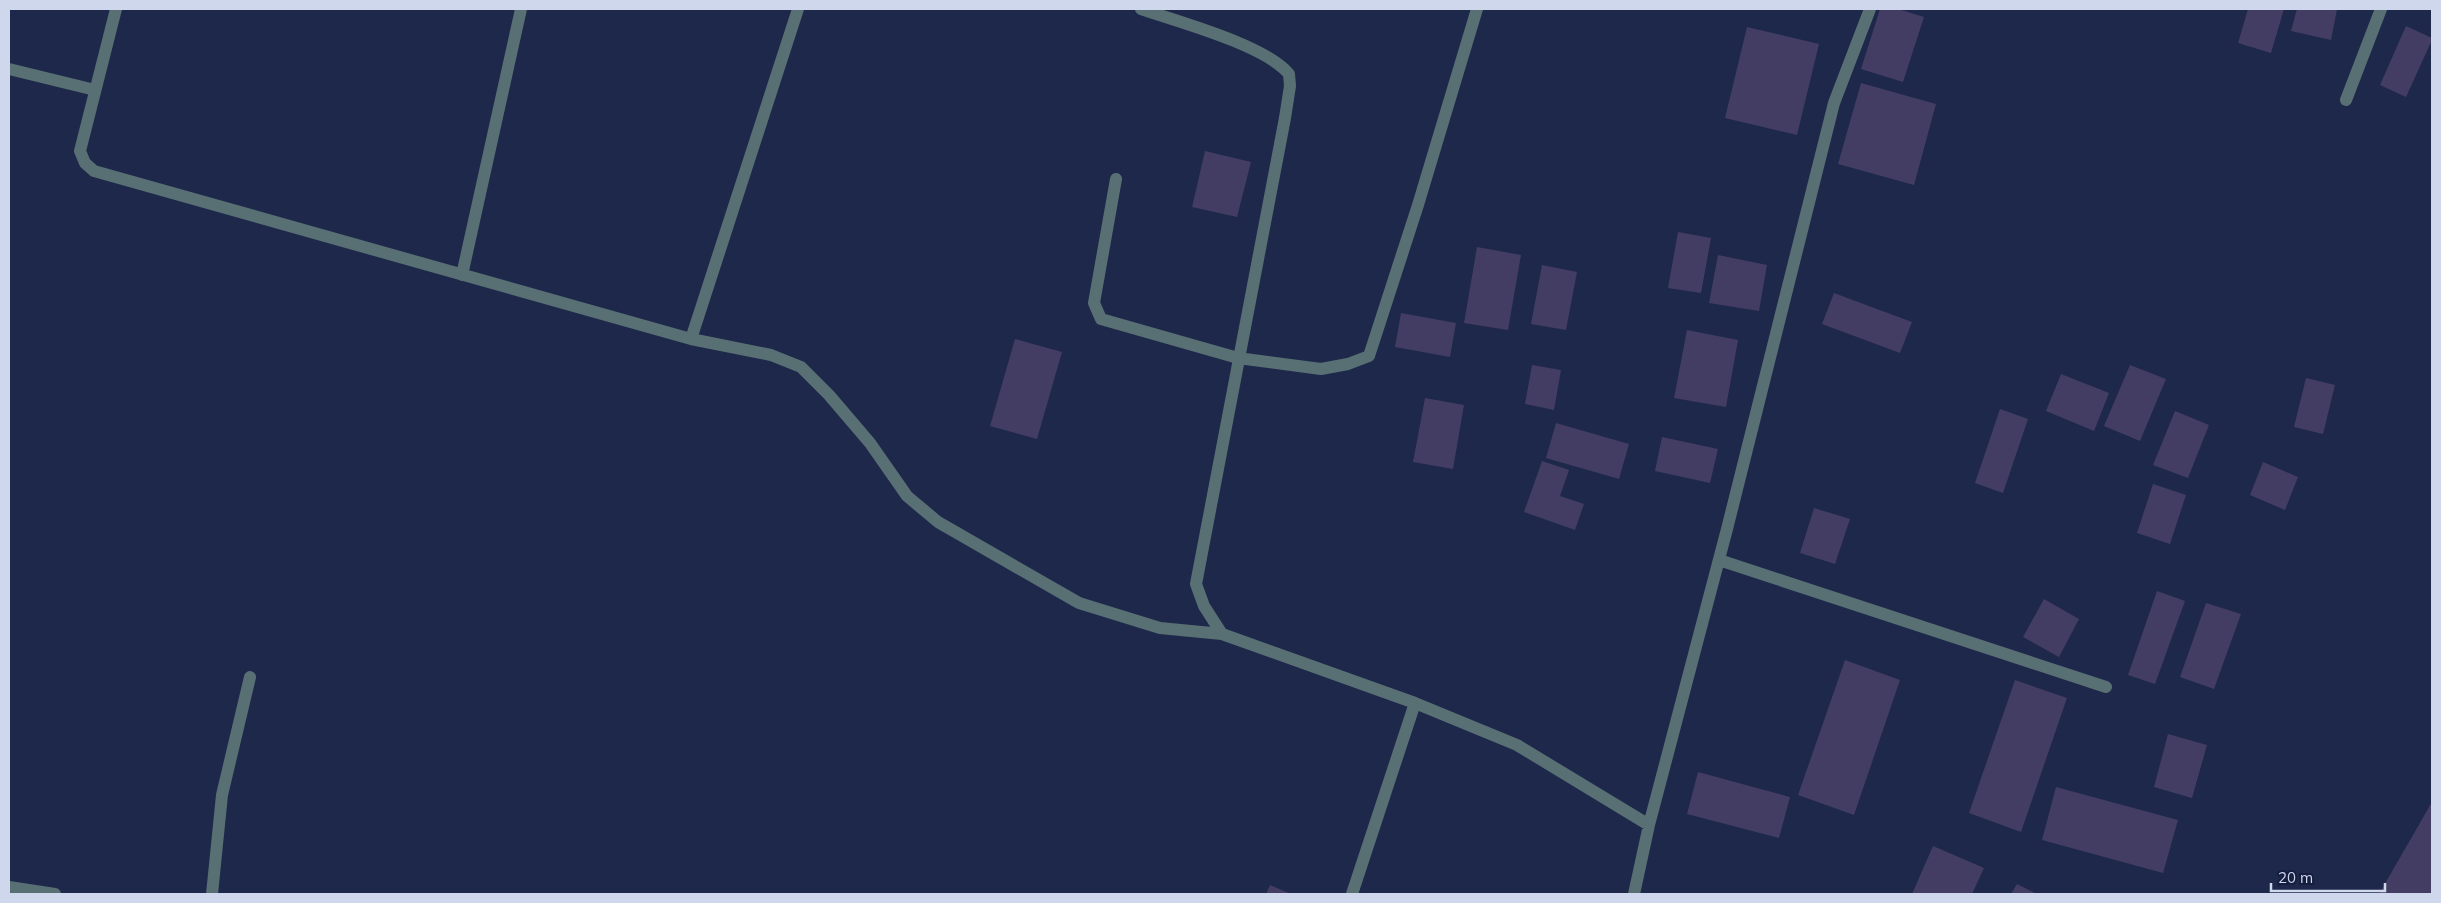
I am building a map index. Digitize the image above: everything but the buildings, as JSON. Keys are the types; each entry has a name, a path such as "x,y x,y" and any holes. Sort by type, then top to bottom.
{"street":[{"path":"116,9 80,151 85,163 94,171 691,339 771,355 801,367 829,395 870,443 907,496 938,522 1078,603 1160,628 1222,634 1415,703 1517,745 1649,825"},
{"path":"462,275 521,9"},
{"path":"691,339 798,9"},
{"path":"1141,9 1250,48 1269,57 1289,74 1290,86 1286,110 1196,584 1204,606 1222,634"},
{"path":"1116,179 1094,304 1101,319 1238,358 1321,369 1348,364 1369,356 1418,205 1477,9"},
{"path":"1634,894 1649,825 1719,560 1834,103 1870,9"},
{"path":"2346,100 2381,9"},
{"path":"9,69 95,90"},
{"path":"1719,560 2106,687"},
{"path":"212,894 222,795 250,677"},
{"path":"1352,894 1415,703"},
{"path":"9,887 55,894"}]}
